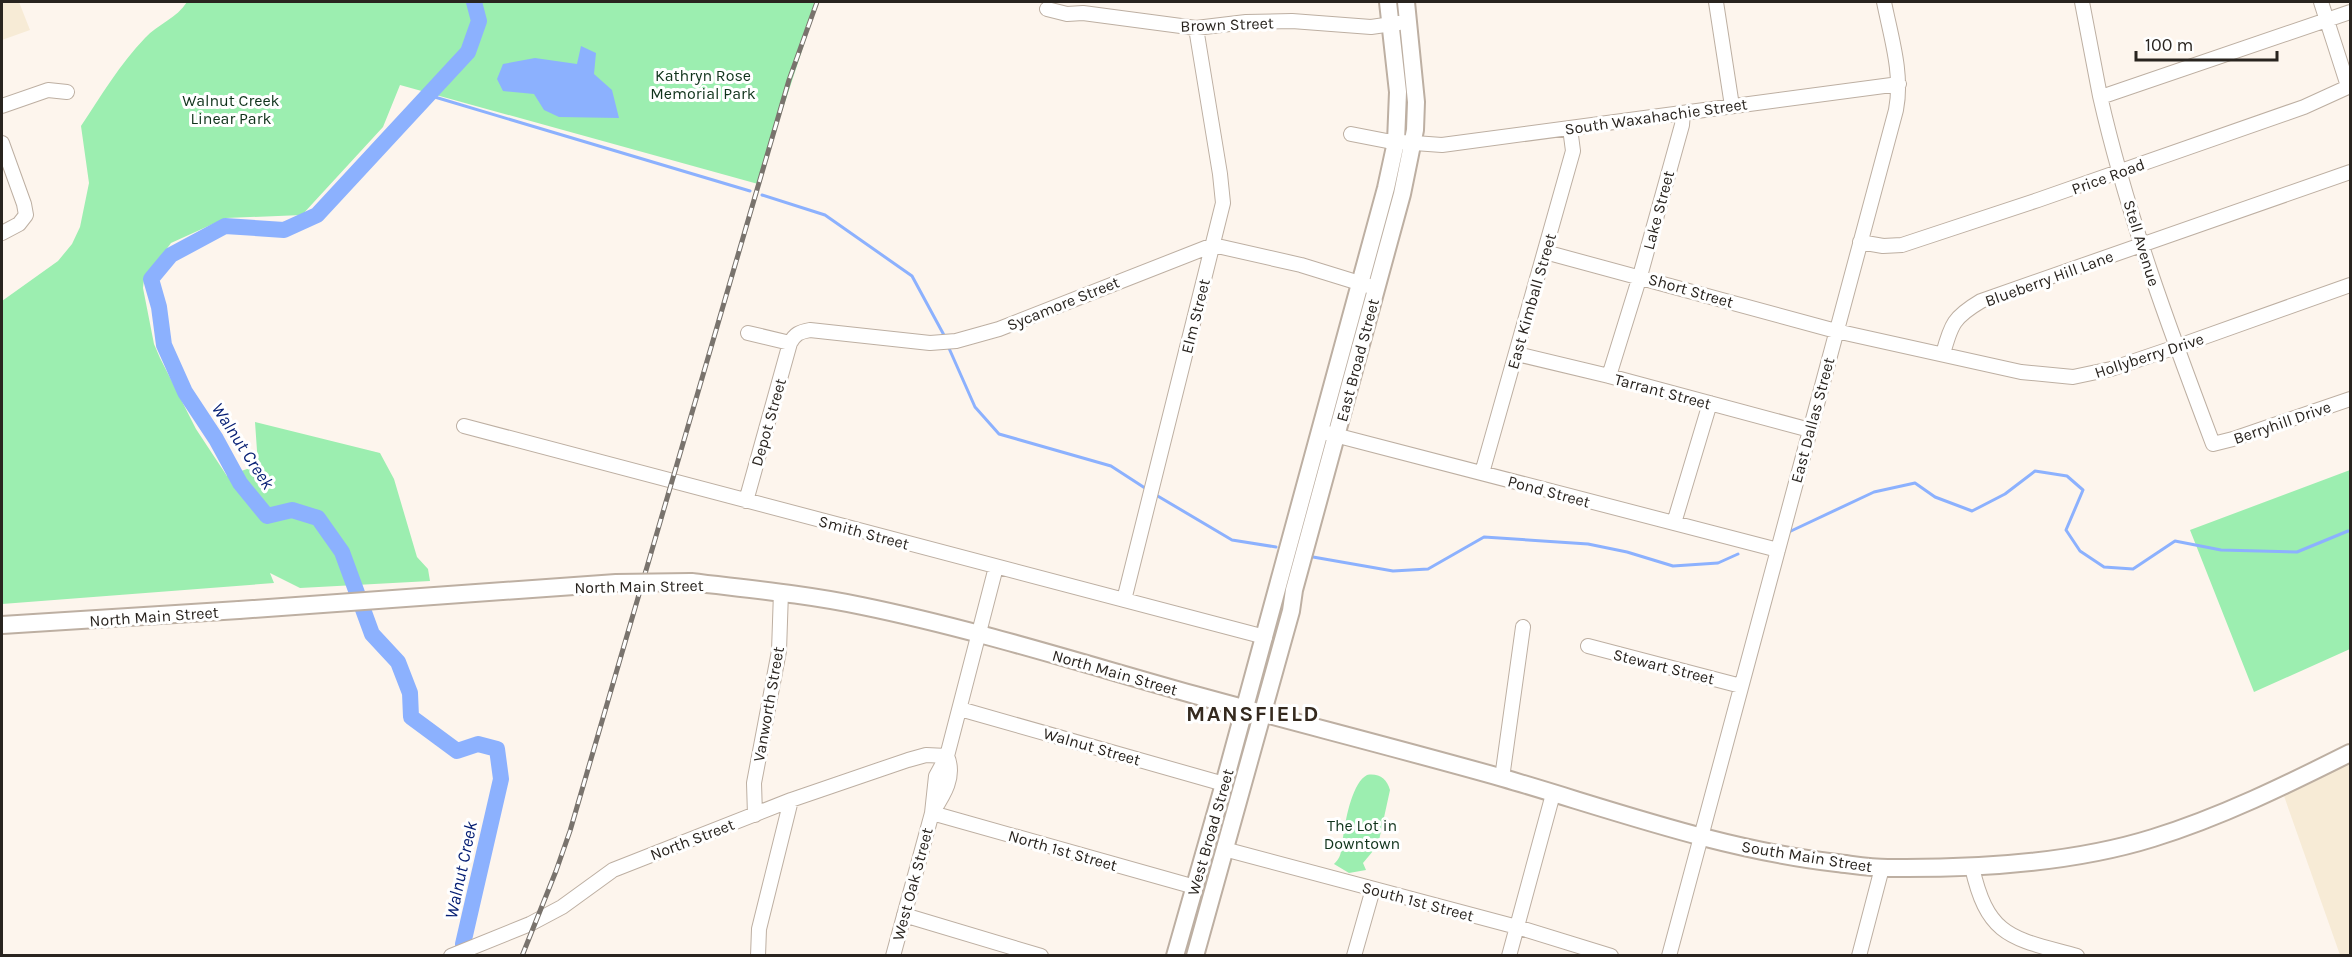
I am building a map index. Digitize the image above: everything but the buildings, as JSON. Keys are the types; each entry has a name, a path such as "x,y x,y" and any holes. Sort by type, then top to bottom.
{"main road":[{"name":"East Broad Street","path":"1328,434 1377,288 1402,194 1404,143 1388,2"},
{"name":"East Broad Street","path":"1245,709 1264,637 1286,588 1328,434 1360,284 1404,143 1415,130 1416,89 1406,2"},
{"name":"North Main Street","path":"2,625 616,583 691,582 781,592 859,605 979,635 1262,714"},
{"name":"East Broad Street","path":"1262,714 1291,611 1286,588"},
{"name":"West Broad Street","path":"1195,956 1216,847 1224,784 1245,709"},
{"name":"South Main Street","path":"1262,714 1502,778 1700,837 1775,854 1882,868 1972,867 2088,854 2151,839 2263,796 2350,753"},
{"name":"West Broad Street","path":"1175,956 1195,887 1216,847 1262,714"}],"street":[{"path":"1716,2 1732,106"},
{"name":"East Dallas Street","path":"1670,956 1700,837 1894,122 1899,98 1899,84 1884,2"},
{"name":"Stell Avenue","path":"2082,2 2101,97 2120,171 2176,347 2213,444"},
{"path":"2321,2 2349,86"},
{"name":"Brown Street","path":"1047,9 1067,14 1083,13 1196,28 1246,22 1280,21 1371,27 1408,22"},
{"path":"2101,97 2350,12"},
{"name":"Elm Street","path":"1124,600 1223,203 1196,28"},
{"name":"South Waxahachie Street","path":"1351,134 1404,143 1442,145 1899,84"},
{"name":"Price Road","path":"1860,242 1883,246 1902,245 2304,106 2349,86"},
{"path":"2,106 48,90 67,92"},
{"name":"Lake Street","path":"1608,376 1640,276 1682,125 1683,113"},
{"name":"East Kimball Street","path":"1482,473 1573,151 1570,128"},
{"path":"2,143 26,215 19,224 2,233"},
{"name":"Blueberry Hill Lane","path":"1943,354 1948,333 1958,317 1981,301 2350,172"},
{"path":"1213,245 1301,265 1377,288"},
{"name":"Sycamore Street","path":"790,343 795,334 810,330 915,342 943,342 972,337 999,329 1213,245"},
{"name":"Short Street","path":"1545,252 1836,331"},
{"name":"Hollyberry Drive","path":"1836,331 2021,372 2073,377 2091,374 2176,347 2350,285"},
{"path":"748,333 790,343"},
{"name":"Depot Street","path":"746,501 790,343"},
{"name":"Tarrant Street","path":"1516,354 1810,430"},
{"name":"Berryhill Drive","path":"2213,444 2350,399"},
{"path":"1674,523 1710,403"},
{"name":"Smith Street","path":"464,426 1264,637"},
{"name":"Pond Street","path":"1328,434 1778,550"},
{"name":"West Oak Street","path":"893,956 932,813 936,776 946,756 960,709 996,567"},
{"name":"Vanworth Street","path":"755,815 754,783 779,651 781,592"},
{"path":"1502,778 1523,627"},
{"name":"Stewart Street","path":"1588,646 1741,686"},
{"name":"Walnut Street","path":"960,709 1224,784"},
{"name":"North Street","path":"451,956 562,907 613,870 791,800 908,760 926,755 946,756"},
{"path":"1509,956 1553,794"},
{"path":"758,956 759,928 791,800"},
{"name":"North 1st Street","path":"932,813 1195,887"},
{"name":"South 1st Street","path":"1216,847 1517,927 1611,956"},
{"path":"1972,867 1978,894 1986,910 2009,935 2077,956"},
{"path":"1859,956 1882,868"},
{"path":"1354,956 1373,889"},
{"path":"904,915 1041,956"}],"shaded area":[{"path":"2,2 19,2 30,30 2,40"},
{"path":"2350,760 2350,955 2340,955 2284,796"}],"green space":[{"path":"187,2 818,2 758,184 400,85 383,127 302,215 226,218 171,243 144,279 143,288 154,344 196,429 227,476 258,465 255,422 380,453 394,479 417,557 428,569 430,581 300,588 270,573 274,583 2,604 2,301 58,261 72,244 80,227 89,183 81,126 127,58 150,33 183,8"},
{"path":"2350,470 2350,649 2254,692 2190,530"},
{"name":"The Lot in Downtown","path":"1367,775 1382,778 1390,790 1378,845 1363,863 1366,870 1349,873 1334,864 1341,853 1351,800 1358,785"}],"water":[{"path":"581,46 596,53 594,74 612,90 619,118 559,117 544,110 534,94 503,91 497,79 503,64 535,58 577,64"}],"waterway":[{"name":"Walnut Creek","path":"463,956 463,944 501,779 497,749 478,744 457,751 411,717 410,693 398,662 372,634 342,552 318,518 292,510 267,516 240,483 216,439 185,392 164,345 159,307 151,279 171,255 225,226 284,230 317,215 468,52 479,21 474,2"},
{"path":"428,95 750,191"},
{"path":"762,195 825,215 912,276 945,337"},
{"path":"948,346 975,407 999,434 1111,466 1148,490"},
{"path":"1791,531 1874,492 1915,483 1935,497 1972,511 2005,494 2035,471 2067,476 2083,490 2066,530 2080,551 2104,567 2133,569 2175,541 2221,550 2297,552 2350,531"},
{"path":"1156,495 1232,540 1276,547"},
{"path":"1313,557 1393,571 1428,569 1484,537 1588,544 1627,552 1673,566 1718,563 1738,554"}],"railway":[{"path":"522,956 570,831 789,80 817,2"}],"district":[{"name":"MANSFIELD","path":"1253,713"}],"park label":[{"name":"Kathryn Rose Memorial Park","path":"703,84"},
{"name":"Walnut Creek Linear Park","path":"231,109"}]}
